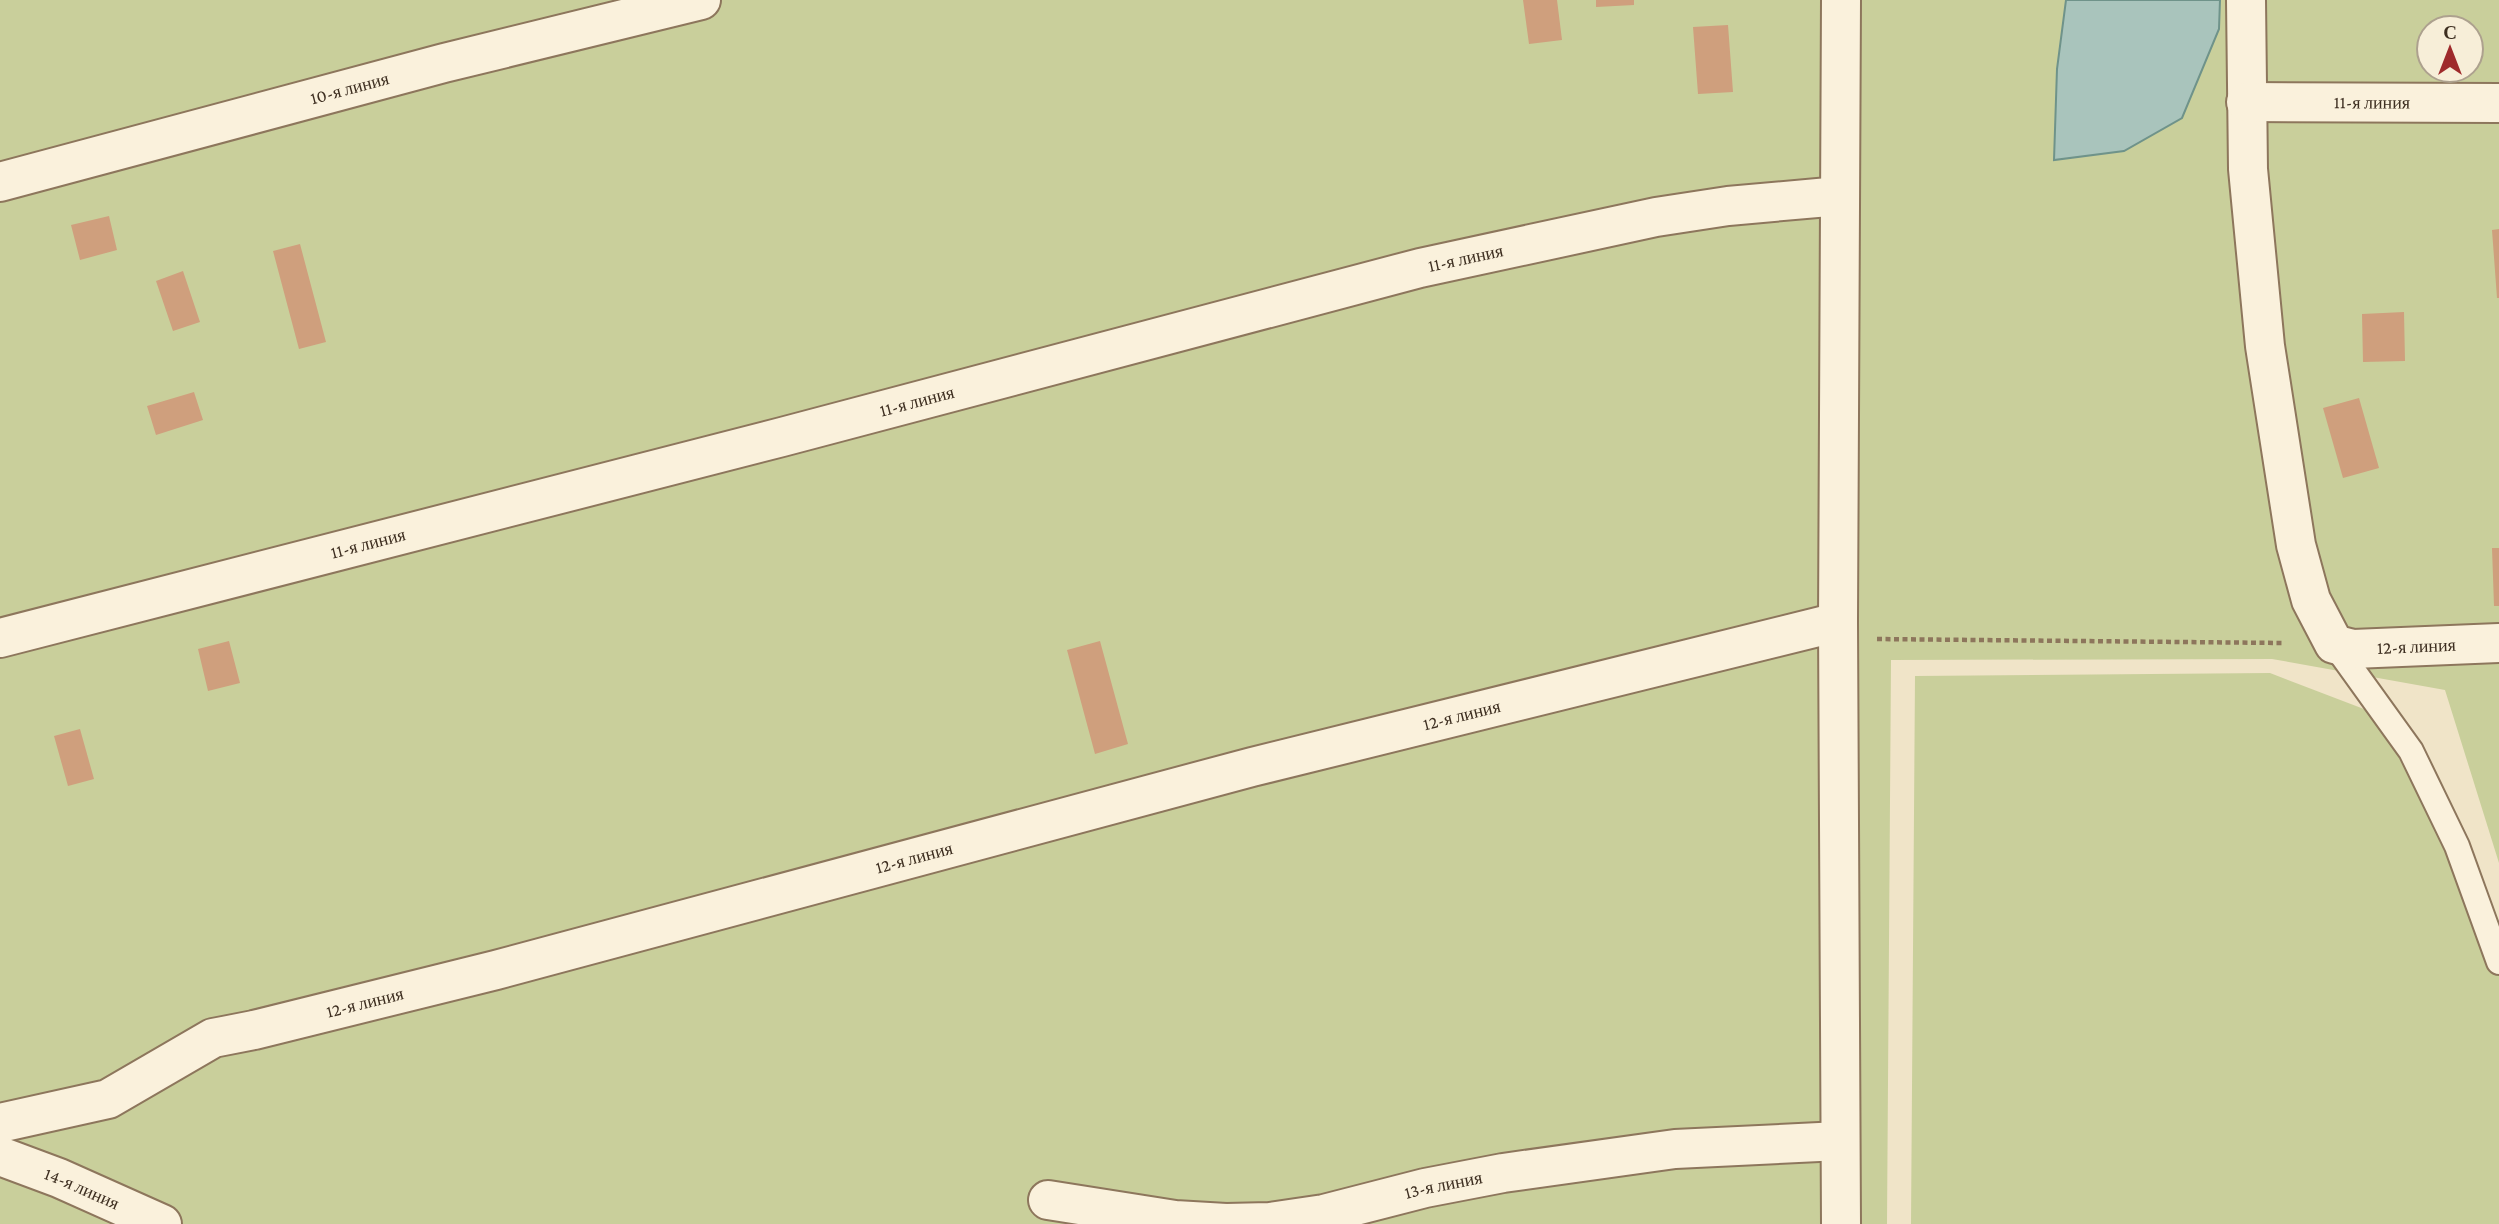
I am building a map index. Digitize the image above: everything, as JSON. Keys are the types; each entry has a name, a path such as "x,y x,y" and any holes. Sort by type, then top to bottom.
{"street":[{"name":"10-я линия","path":"0,182 444,63 701,0"},
{"path":"1841,0 1838,630 1841,1224"},
{"path":"2246,0 2248,169 2265,346 2296,545 2311,600 2334,644"},
{"name":"11-я линия","path":"2246,102 2499,103"},
{"name":"11-я линия","path":"0,638 782,438 1420,268 1656,217 1728,206 1840,196"},
{"name":"12-я линия","path":"0,1122 108,1099 213,1038 496,970 1252,767 1838,630"},
{"name":"12-я линия","path":"2334,644 2353,649 2499,643"},
{"name":"13-я линия","path":"1048,1200 1175,1220 1270,1222 1324,1214 1424,1188 1503,1173 1675,1149 1840,1141"},
{"name":"14-я линия","path":"0,1156 59,1178 162,1224"}],"lane":[{"path":"2334,644 2411,751 2457,846 2499,962"}],"path":[{"path":"1838,630 2334,644"}],"green space":[{"path":"0,0 2499,0 2499,863 2445,690 2272,659 1891,660 1887,1224 0,1224"},
{"path":"2270,673 2377,714 2499,962 2499,1224 1911,1224 1915,676"}],"water":[{"path":"2066,0 2220,0 2219,29 2182,118 2124,151 2054,160 2057,69"}],"building":[{"path":"1523,0 1557,0 1562,40 1529,44"},
{"path":"1596,0 1634,0 1634,5 1596,7"},
{"path":"1728,25 1733,92 1698,94 1693,27"},
{"path":"109,216 117,250 80,260 71,225"},
{"path":"2499,229 2499,298 2497,298 2492,230"},
{"path":"300,244 326,342 299,349 273,251"},
{"path":"183,271 200,322 173,331 156,281"},
{"path":"2404,312 2405,361 2363,362 2362,314"},
{"path":"194,392 203,420 156,435 147,406"},
{"path":"2359,398 2379,468 2343,478 2323,408"},
{"path":"2492,548 2499,548 2499,606 2494,606"},
{"path":"229,641 240,683 208,691 198,649"},
{"path":"1100,641 1128,744 1095,754 1067,650"},
{"path":"80,729 94,779 68,786 54,736"}]}
